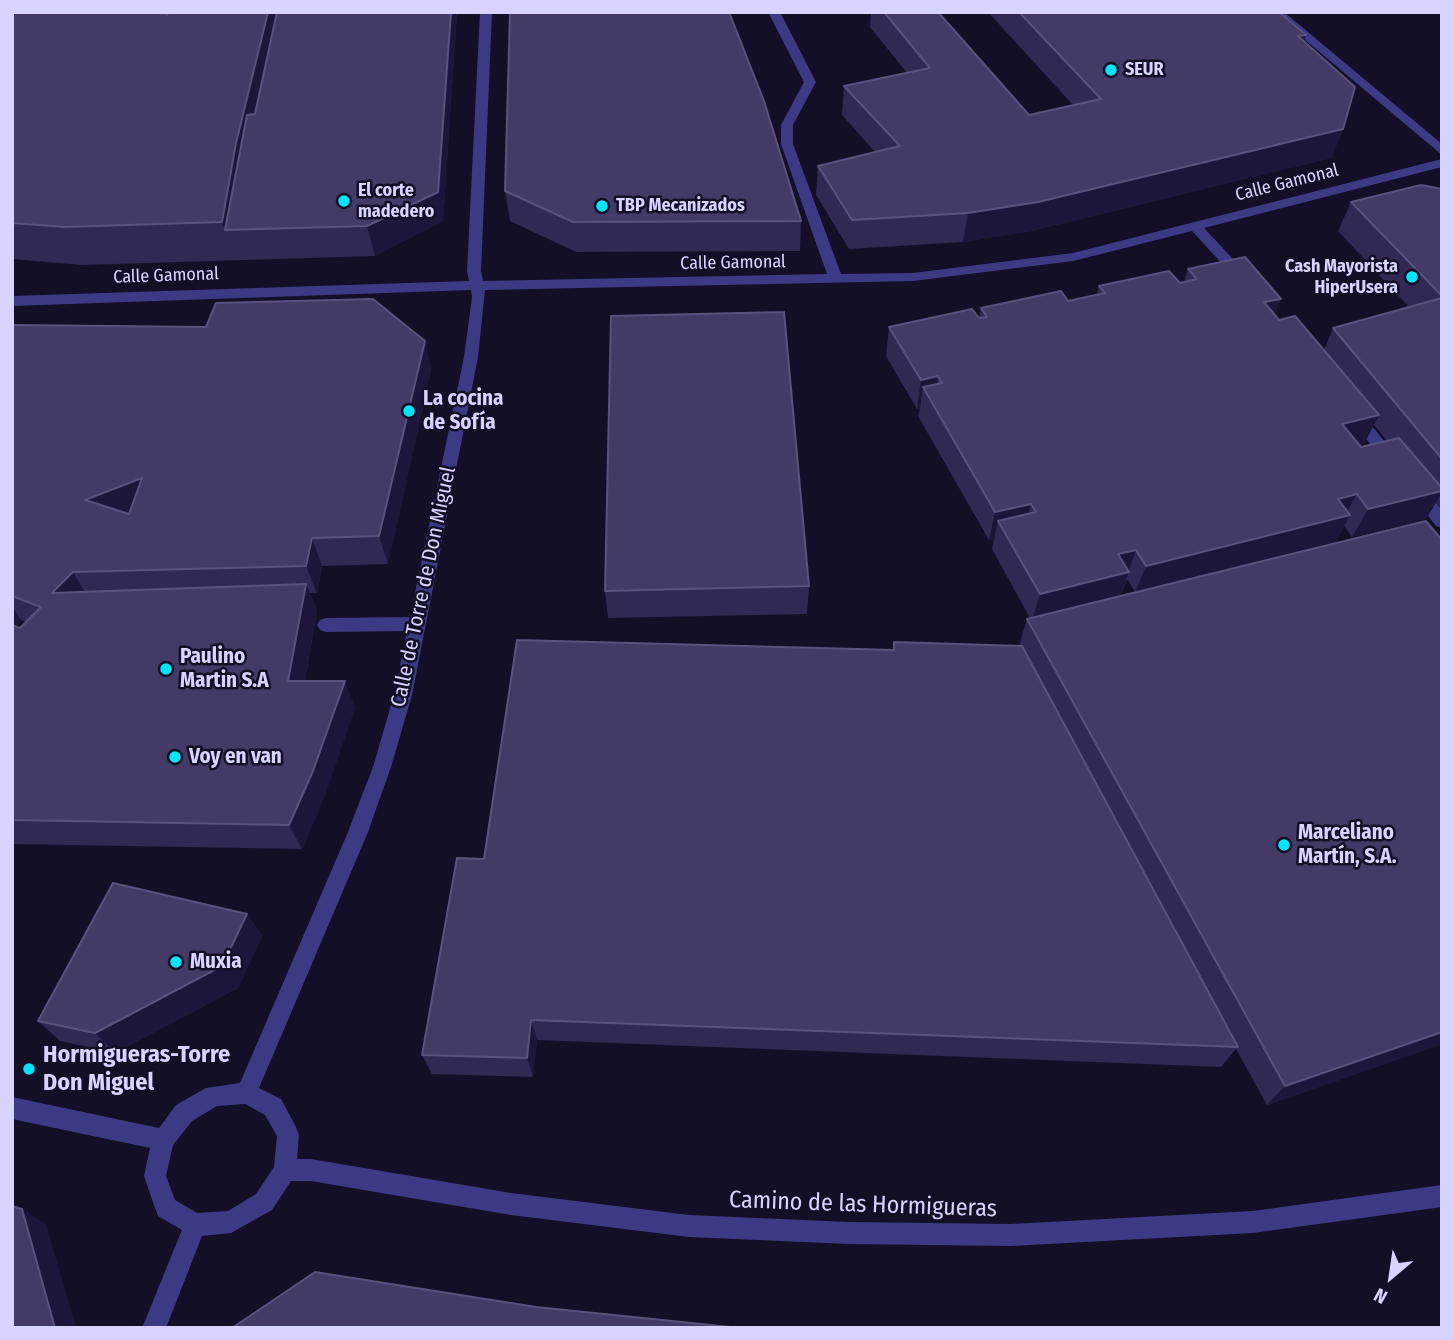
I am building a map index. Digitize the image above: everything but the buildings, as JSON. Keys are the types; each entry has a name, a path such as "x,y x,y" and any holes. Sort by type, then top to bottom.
{"street":[{"name":"Calle de Torre de Don Miguel","path":"246,1093 377,780 403,695 471,357 479,297 474,271 486,12"},
{"path":"774,12 810,82 787,125 787,144 836,280"},
{"path":"1277,12 1442,151"},
{"name":"Calle Gamonal","path":"12,301 477,285 913,277 1073,257 1442,163"},
{"path":"1195,226 1257,294"},
{"path":"1345,403 1442,522"},
{"path":"326,625 418,624"},
{"path":"246,1093 273,1107 288,1135 285,1170 264,1202 231,1222 195,1225 166,1208 155,1176 163,1140 184,1113 214,1096 246,1093"},
{"path":"12,1108 163,1140"},
{"name":"Camino de las Hormigueras","path":"285,1170 311,1170 511,1204 689,1226 849,1233 1011,1235 1253,1222 1442,1196"},
{"path":"155,1328 195,1225"}],"place":[{"name":"SEUR","path":"1111,70"},
{"name":"El corte madedero","path":"344,201"},
{"name":"TBP Mecanizados","path":"602,206"},
{"name":"Cash Mayorista HiperUsera","path":"1412,277"},
{"name":"La cocina de Sofía","path":"409,411"},
{"name":"Paulino Martin S.A","path":"166,669"},
{"name":"Voy en van","path":"175,757"},
{"name":"Marceliano Martín, S.A.","path":"1284,845"},
{"name":"Muxia","path":"176,962"},
{"name":"Hormigueras-Torre Don Miguel","path":"29,1069"}]}
